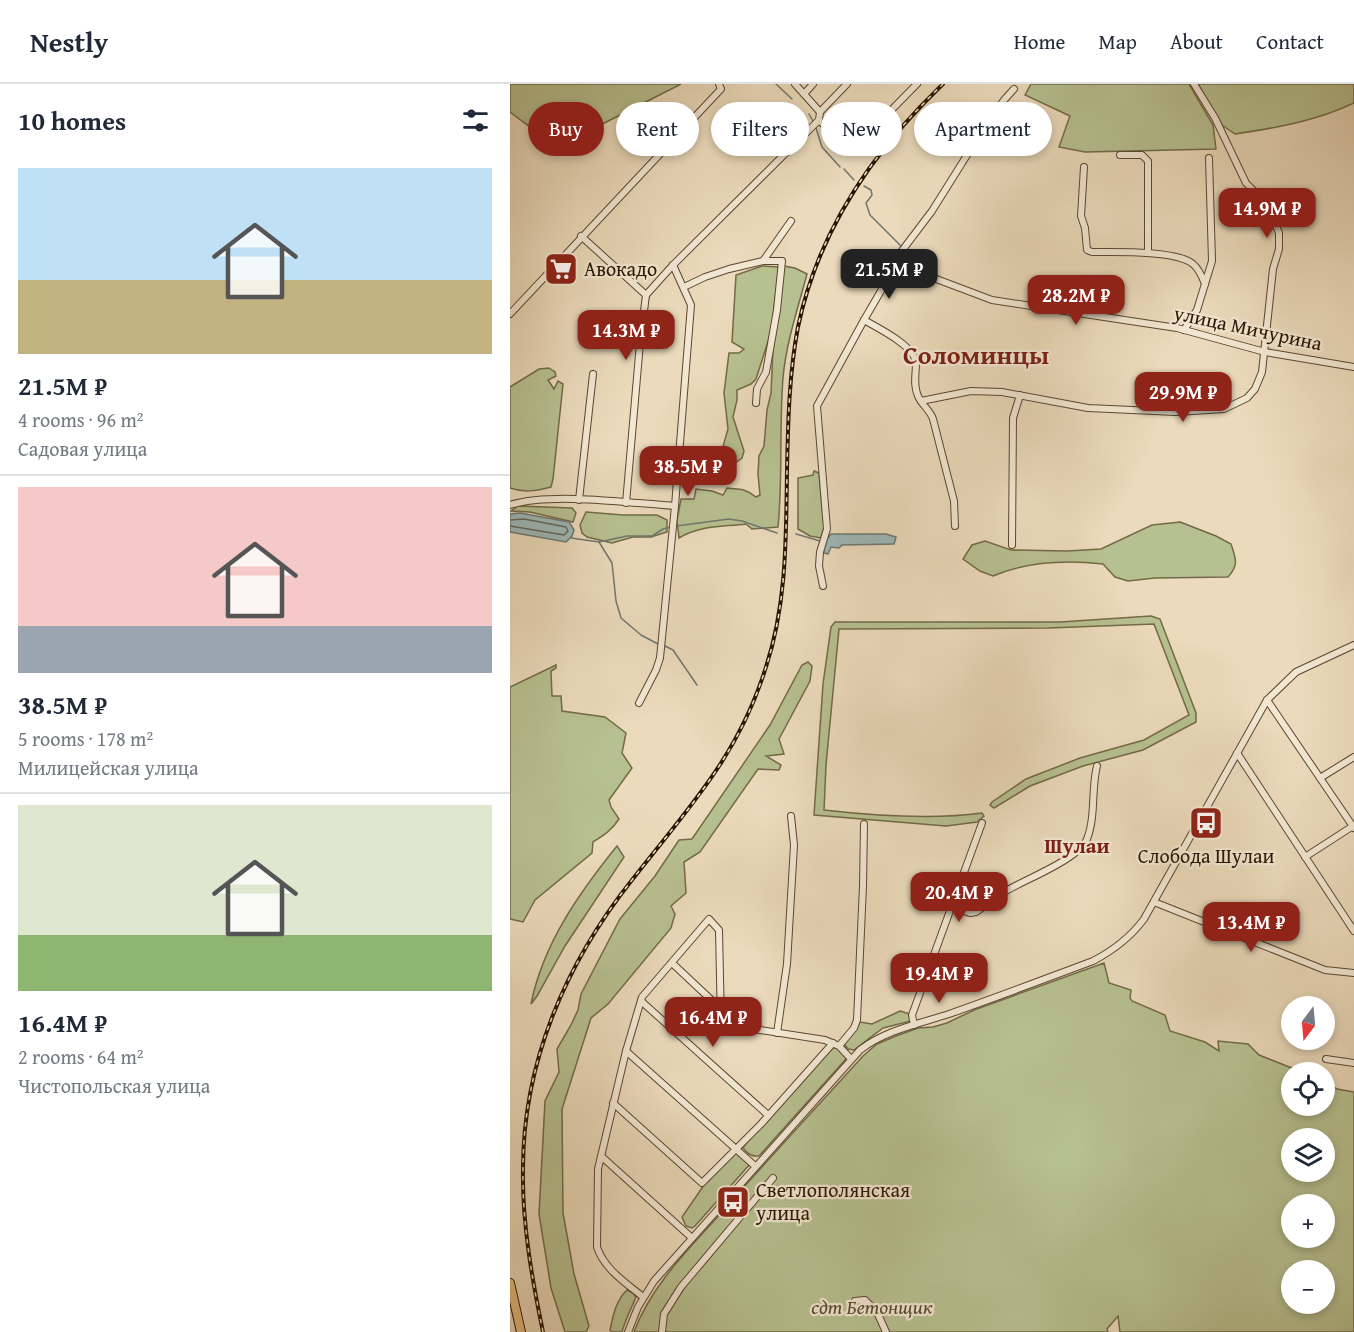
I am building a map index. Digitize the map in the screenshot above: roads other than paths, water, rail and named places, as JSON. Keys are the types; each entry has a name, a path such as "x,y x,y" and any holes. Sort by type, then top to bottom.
{"main road":[{"path":"510,1283 521,1332"}],"street":[{"path":"510,314 581,236 721,90 719,84"},
{"path":"795,84 820,112"},
{"path":"804,94 813,84"},
{"path":"626,503 646,295 673,265 819,120 820,112 847,84"},
{"path":"819,120 850,152 917,84"},
{"path":"921,401 971,391 1002,392 1079,406 1176,412 1224,409 1247,398 1255,389 1262,372 1273,270 1280,249 1279,233 1267,204 1246,183 1215,118 1194,84"},
{"path":"823,586 819,566 820,552 827,529 817,406 889,277 898,256 932,211 978,136 1014,89"},
{"path":"1120,155 1142,155 1148,161 1148,252"},
{"path":"1184,330 1197,310 1212,261 1209,158"},
{"path":"1084,167 1081,216 1085,228 1087,250 1092,252 1148,252 1188,261 1201,274 1204,284"},
{"path":"763,261 791,221"},
{"path":"581,236 646,295"},
{"path":"684,287 705,277 763,261 782,261 777,310 766,372 758,389 756,403"},
{"path":"639,703 660,660 691,305 673,265"},
{"name":"улица Мичурина","path":"889,277 904,273 923,274 992,300 1184,330 1265,352 1354,368"},
{"path":"864,320 914,354 916,361 914,380 918,396 930,411 933,419 954,501 955,526"},
{"path":"579,500 593,374"},
{"path":"1012,545 1013,417 1020,395"},
{"path":"510,505 531,500 579,500 675,506"},
{"path":"628,1332 643,1297 654,1281 851,1059 873,1040 1030,985 1110,952 1133,932 1154,902 1267,700 1296,672 1354,645"},
{"path":"1267,700 1354,827 1305,857"},
{"path":"1237,753 1354,931"},
{"path":"1320,777 1354,757"},
{"path":"952,908 970,913 976,912 1007,890 1056,865 1082,847 1090,829 1097,766"},
{"path":"777,1033 787,964 794,845 791,816"},
{"path":"914,1025 912,1015 982,823"},
{"path":"613,1103 702,1183 836,1044 851,1032 857,1020 864,824"},
{"path":"1154,902 1325,970 1354,973"},
{"path":"643,1297 612,1271 597,1247 598,1169 613,1103 642,997 709,919 720,930 721,1024 836,1044 851,1059"},
{"path":"672,963 721,1009"},
{"path":"641,1001 768,1115"},
{"path":"627,1051 755,1166"},
{"path":"1326,1059 1354,1064"},
{"path":"601,1156 692,1238"},
{"path":"662,1332 664,1314 675,1295 773,1178"},
{"path":"855,1301 865,1300 877,1312 886,1332"}],"water":[{"path":"520,513 569,522 574,530 572,536 566,542 510,532 510,514"},
{"path":"831,534 886,534 896,537 894,544 842,545 839,548 831,547 828,554 824,553 823,544"}],"waterway":[{"path":"776,84 792,99"},
{"path":"809,114 813,121"},
{"path":"816,128 822,147 840,167"},
{"path":"844,169 854,180"},
{"path":"864,186 871,190 872,195 866,203 870,215 901,246"},
{"path":"676,526 729,519 777,533"},
{"path":"571,538 599,542 627,536 652,536 671,527"},
{"path":"796,534 820,541"},
{"path":"599,542 612,563 616,601 621,618 641,635 658,644"},
{"path":"665,646 673,650 697,685"}],"railway":[{"path":"543,1332 528,1251 523,1189 525,1129 540,1052 553,1016 587,945 608,912 710,780 741,728 754,699 773,643 782,594 791,381 798,327 807,292 819,258 852,195 894,137 943,84"}],"place":[{"name":"Авокадо","path":"561,269"},
{"name":"Слобода Шулаи","path":"1206,823"},
{"name":"Светлополянская улица","path":"733,1202"}],"district":[{"name":"Соломинцы","path":"976,355"},
{"name":"Шулаи","path":"1077,846"}],"park label":[{"name":"сдт Бетонщик","path":"872,1307"}]}
